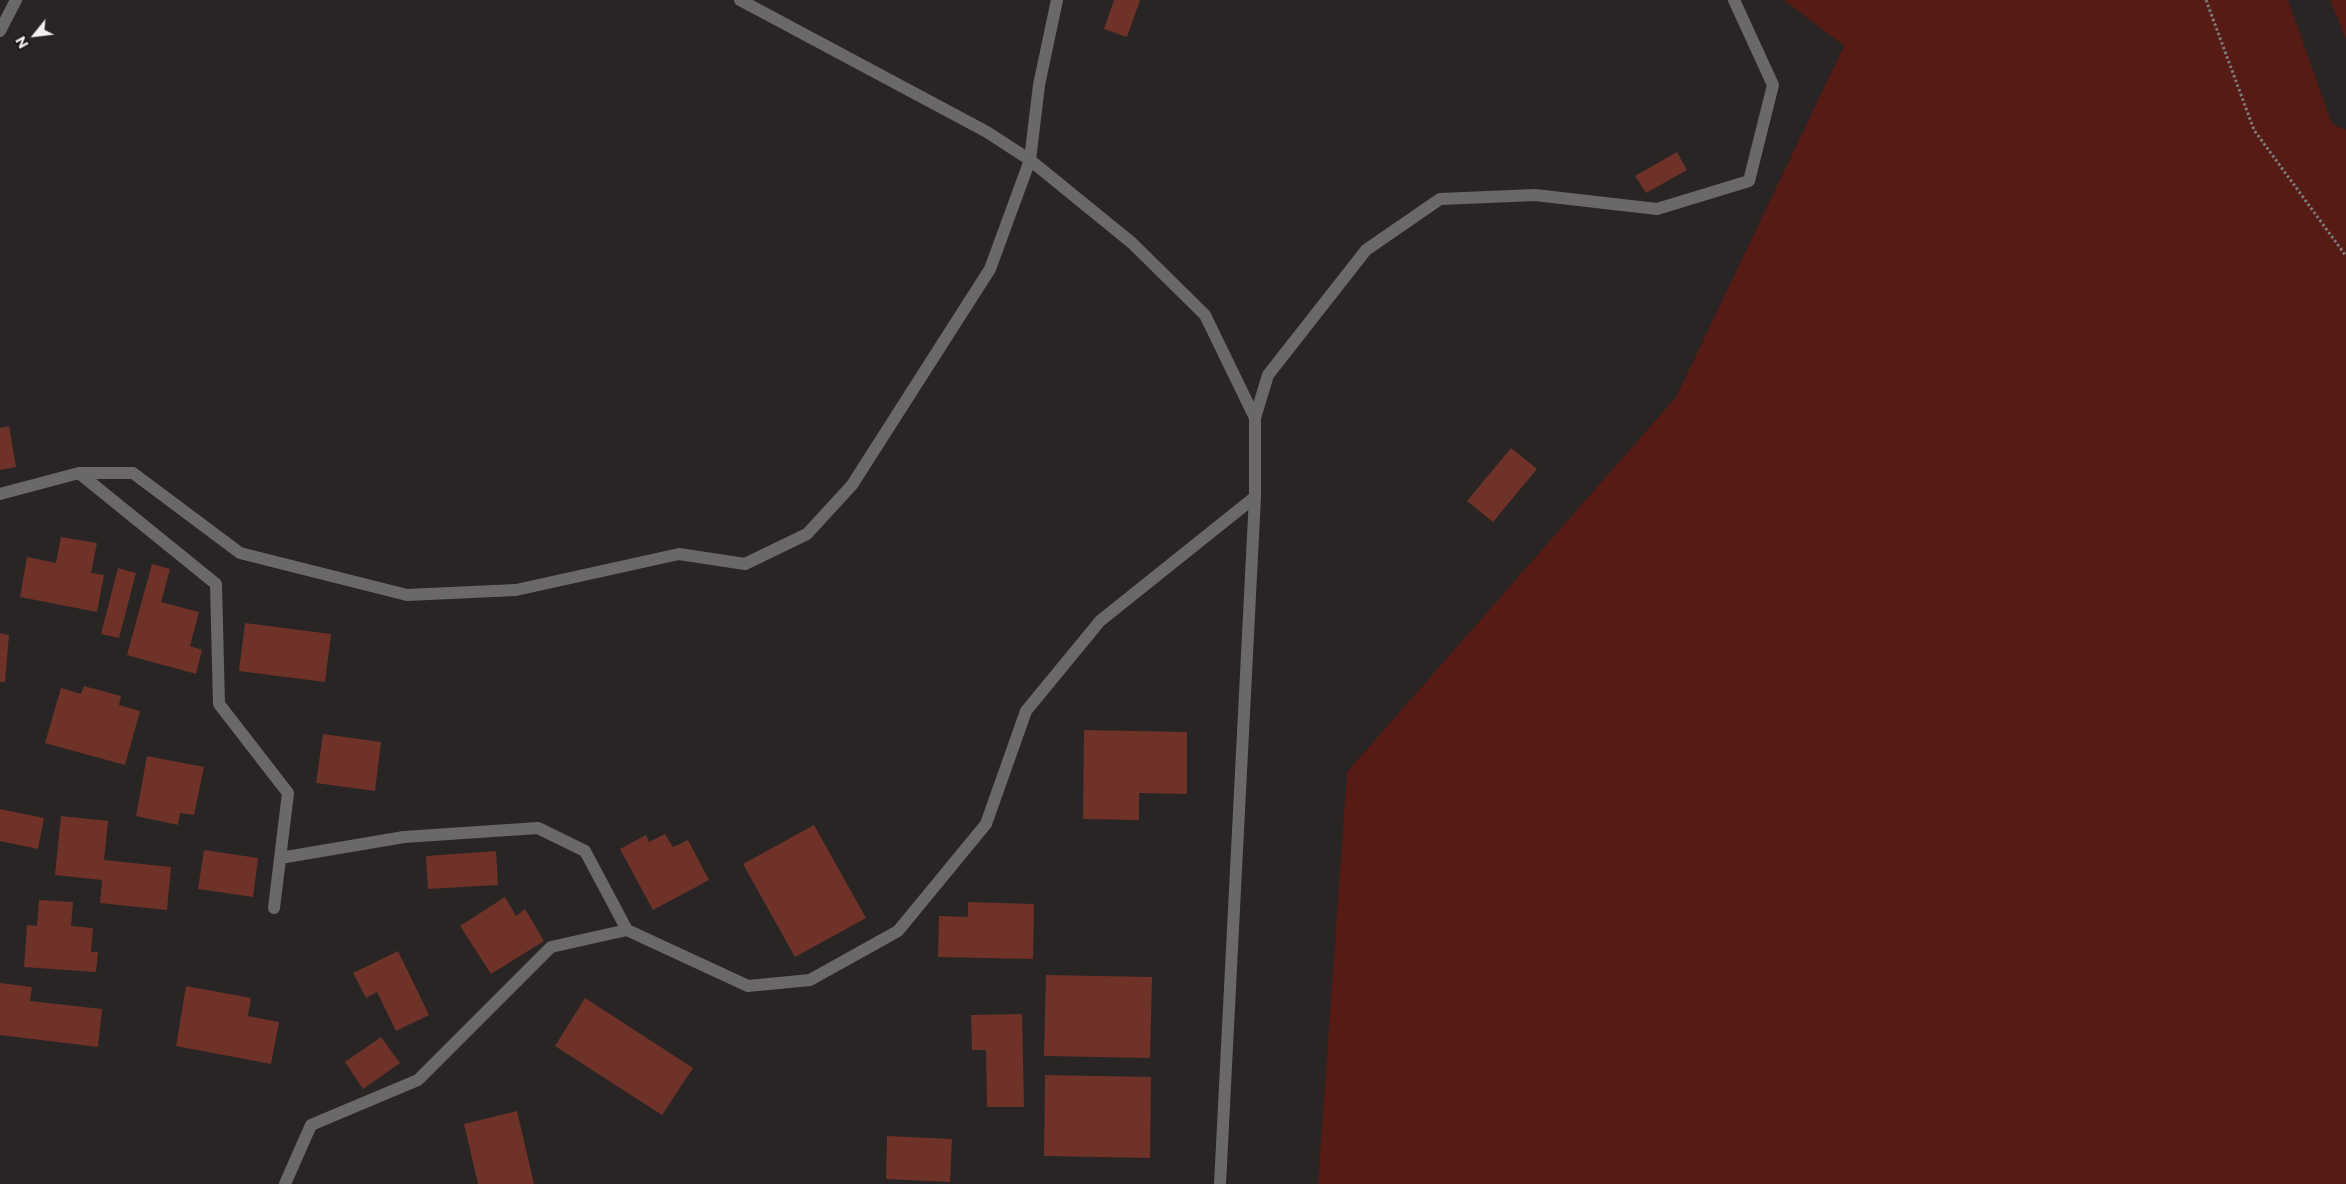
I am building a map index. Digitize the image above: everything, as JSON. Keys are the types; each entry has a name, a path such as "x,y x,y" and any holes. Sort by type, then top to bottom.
{"street":[{"path":"0,31 16,0"},
{"path":"740,0 987,132 1030,160 1132,243 1205,315 1255,418"},
{"path":"0,494 79,474 133,473 240,553 407,595 516,590 679,554 745,564 807,534 852,485 990,269 1030,160 1039,85 1057,0"},
{"path":"1220,1184 1255,496 1255,418 1268,375 1366,250 1440,199 1535,195 1657,208 1749,182 1774,85 1734,0"},
{"path":"79,474 216,584 219,704 288,793 274,908"},
{"path":"280,858 404,837 538,828 585,851 627,930 748,986 810,980 898,932 986,824 1026,711 1038,696 1100,622 1255,496"},
{"path":"285,1184 311,1125 418,1080 551,948 627,930"}],"path":[{"path":"2206,0 2254,130 2346,256"}],"shaded area":[{"path":"1784,0 2288,0 2332,124 2346,130 2346,1184 1318,1184 1347,772 1676,397 1844,46"},
{"path":"2330,0 2346,0 2346,39"}],"building":[{"path":"1114,0 1140,0 1127,37 1104,29"},
{"path":"1677,152 1687,170 1646,193 1635,176"},
{"path":"9,426 16,467 0,470 0,428"},
{"path":"1511,448 1537,469 1493,522 1467,501"},
{"path":"61,537 97,543 91,573 104,575 97,612 20,597 27,557 56,563"},
{"path":"152,564 170,569 161,602 199,612 190,646 202,650 196,674 127,655"},
{"path":"118,568 136,573 119,638 101,634"},
{"path":"245,623 331,634 325,682 239,671"},
{"path":"0,633 9,635 5,682 0,682"},
{"path":"84,686 121,696 119,705 140,711 125,765 45,743 61,688 81,694"},
{"path":"1084,730 1187,732 1187,794 1139,793 1139,820 1083,819"},
{"path":"323,734 381,742 375,791 316,783"},
{"path":"147,756 204,767 194,815 180,813 178,825 136,816"},
{"path":"0,809 44,818 38,849 0,841"},
{"path":"61,816 108,821 104,860 171,867 167,910 100,903 102,880 55,875"},
{"path":"814,825 866,918 795,957 743,864"},
{"path":"665,834 673,847 688,840 709,880 653,910 620,849 646,835 649,842"},
{"path":"204,850 258,858 253,897 198,889"},
{"path":"496,851 498,885 428,889 426,856"},
{"path":"505,897 516,916 525,909 544,941 491,974 460,926"},
{"path":"39,900 73,902 71,926 93,928 91,952 98,952 96,972 24,967 27,925 37,926"},
{"path":"968,902 1034,904 1033,959 938,957 939,916 968,917"},
{"path":"398,951 429,1015 396,1031 377,992 366,998 353,973"},
{"path":"1046,975 1152,977 1150,1058 1044,1056"},
{"path":"0,983 32,987 30,1001 102,1009 98,1047 0,1035"},
{"path":"186,986 251,998 248,1016 279,1022 271,1064 176,1046"},
{"path":"585,998 693,1068 662,1115 555,1046"},
{"path":"1022,1014 1024,1107 987,1107 986,1050 972,1050 971,1015"},
{"path":"381,1037 400,1063 363,1089 345,1062"},
{"path":"1045,1075 1151,1077 1150,1158 1044,1156"},
{"path":"517,1111 534,1184 478,1184 464,1124"},
{"path":"887,1136 952,1139 950,1182 886,1179"}]}
